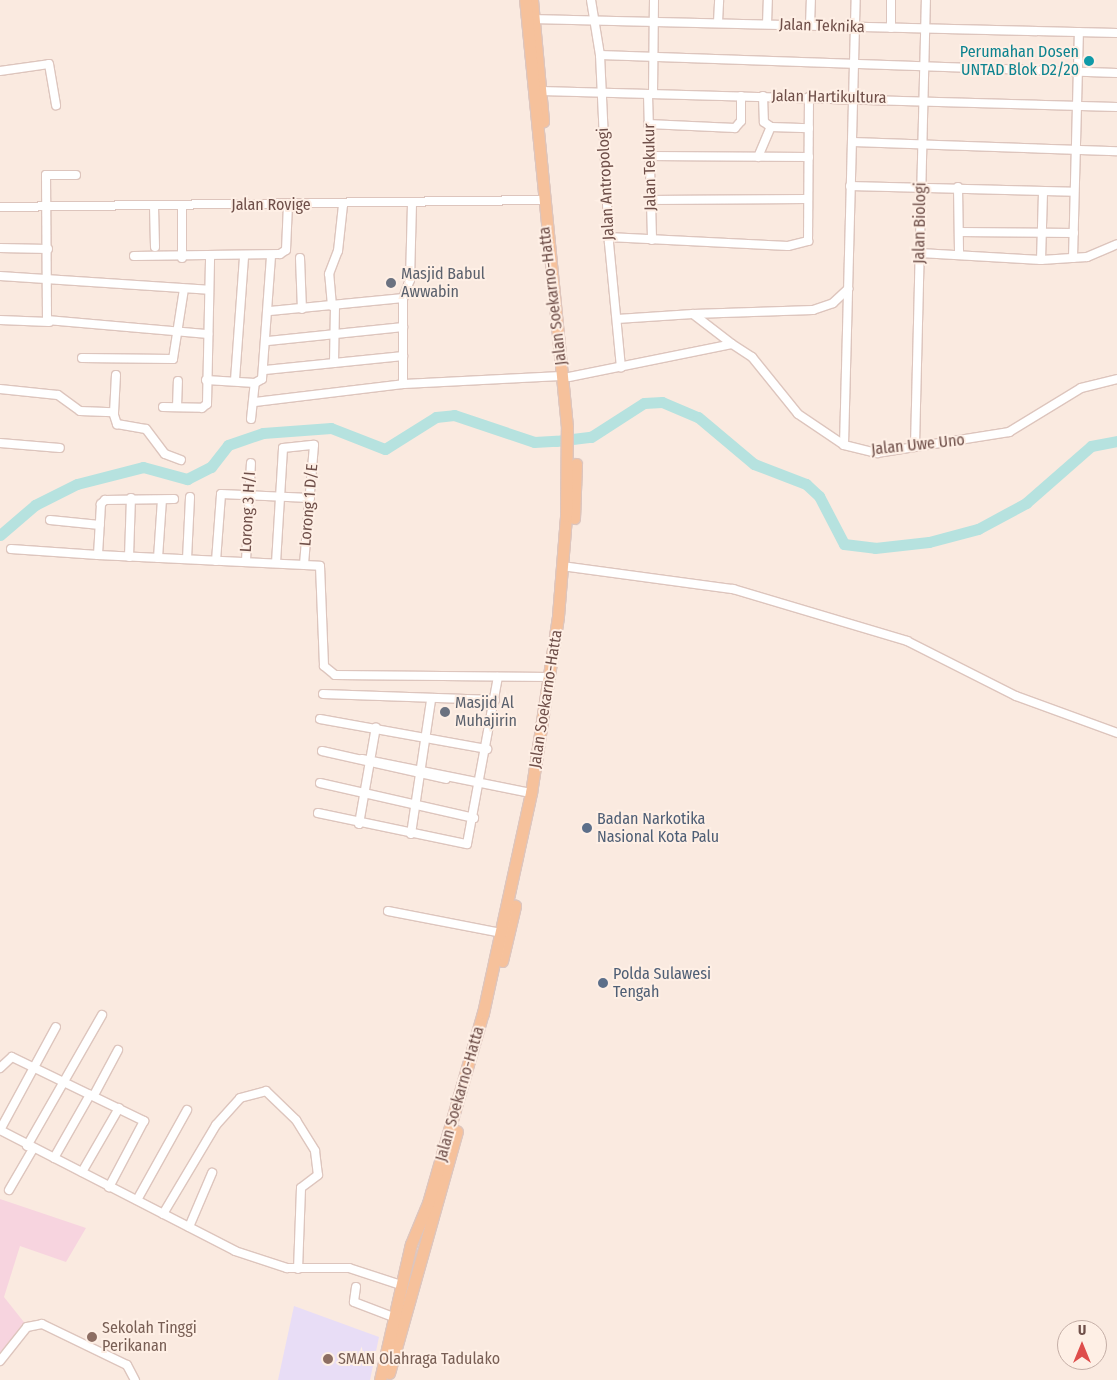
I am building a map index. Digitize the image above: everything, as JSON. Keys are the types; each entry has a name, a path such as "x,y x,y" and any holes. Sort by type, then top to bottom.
{"main road":[{"name":"Jalan Soekarno-Hatta","path":"524,0 531,19 540,91 542,200 566,376"},
{"name":"Jalan Soekarno-Hatta","path":"387,1380 454,1128 501,933 510,911 541,756 566,566 572,452 566,376 542,163 531,19 532,0"},
{"name":"Jalan Soekarno-Hatta","path":"380,1380 401,1285 491,1016 531,792 541,756 550,676 566,566"}],"street":[{"name":"Jalan Antropologi","path":"591,0 600,55 608,237 621,367"},
{"name":"Jalan Tekukur","path":"652,240 648,124 654,57 654,0"},
{"path":"718,22 719,0"},
{"path":"767,24 768,0"},
{"path":"810,25 811,0"},
{"path":"844,445 850,186 854,142 852,98 856,0"},
{"path":"890,28 891,0"},
{"name":"Jalan Biologi","path":"915,446 922,99 926,0"},
{"name":"Jalan Teknika","path":"531,19 1117,33"},
{"path":"1072,258 1076,150 1075,104 1079,32"},
{"path":"600,55 1117,73"},
{"path":"0,71 49,64 56,106"},
{"name":"Jalan Hartikultura","path":"540,91 650,95 922,99 1117,107"},
{"path":"648,124 735,128 741,121 741,96"},
{"path":"763,96 764,122 771,127 809,128"},
{"path":"608,237 802,245 809,239 807,199 809,97"},
{"path":"758,157 771,127"},
{"path":"854,142 1117,151"},
{"path":"649,156 809,158"},
{"path":"49,322 46,175 76,175"},
{"path":"850,186 921,186 1074,192"},
{"path":"958,187 959,254"},
{"path":"1041,260 1043,191"},
{"path":"650,200 807,199"},
{"name":"Jalan Rovige","path":"0,207 412,205 542,200"},
{"path":"334,363 333,306 329,274 338,251 343,205"},
{"path":"403,384 403,298 410,280 412,205"},
{"path":"154,206 155,247"},
{"path":"182,206 182,258"},
{"path":"134,256 210,259 271,256 286,250 288,206"},
{"path":"959,232 1074,233"},
{"path":"920,253 1041,260 1072,258 1117,244"},
{"path":"0,248 48,249"},
{"path":"252,419 255,402 255,383 265,370 270,311 271,256"},
{"path":"234,380 244,258"},
{"path":"300,258 302,308"},
{"path":"163,407 205,407 210,259"},
{"path":"0,276 209,290"},
{"path":"82,358 173,359 179,331 184,289"},
{"path":"617,319 692,314 813,310 833,303 848,289"},
{"path":"270,311 403,298"},
{"name":"Jalan Uwe Uno","path":"692,314 752,357 786,404 844,445 877,452 1009,432 1081,388 1117,379"},
{"path":"0,320 208,334"},
{"path":"268,341 402,327"},
{"path":"255,402 403,384 566,376 621,367 732,344"},
{"path":"265,370 402,356"},
{"path":"116,375 114,413 117,424 146,429 165,454 181,460"},
{"path":"206,380 234,380 255,383"},
{"path":"177,407 178,381"},
{"path":"0,389 58,395 80,411 114,413"},
{"path":"0,443 60,448"},
{"name":"Lorong 1 D/E","path":"280,499 283,448 314,445 304,565"},
{"name":"Lorong 3 H/I","path":"246,561 251,463"},
{"path":"216,561 221,494 280,499 310,498"},
{"path":"187,559 190,497"},
{"path":"129,556 131,498"},
{"path":"98,555 103,502 131,498 174,499"},
{"path":"276,563 280,499"},
{"path":"158,558 162,500"},
{"path":"50,520 100,525"},
{"path":"11,548 98,555 246,561 322,568 327,673 364,678 550,676"},
{"path":"566,566 733,590 907,641 1016,696 1117,733"},
{"path":"318,813 359,824 465,845 482,784 498,677"},
{"path":"323,694 431,700 495,700"},
{"path":"412,834 429,737 431,700"},
{"path":"320,719 376,727 487,749"},
{"path":"359,824 368,759 376,727"},
{"path":"322,751 482,784 531,792"},
{"path":"320,783 474,818"},
{"path":"388,910 501,933"},
{"path":"9,1190 64,1083 102,1015"},
{"path":"56,1027 0,1130 30,1148 82,1172 235,1251 298,1269 349,1268 401,1285"},
{"path":"54,1158 118,1050"},
{"path":"0,1068 10,1057 144,1121 140,1134 109,1187"},
{"path":"163,1214 198,1152 236,1102 255,1092 269,1093 296,1120 314,1148 318,1175 301,1188 298,1269"},
{"path":"82,1172 119,1108"},
{"path":"137,1200 186,1110"},
{"path":"189,1227 212,1173"},
{"path":"356,1287 354,1302 393,1317"},
{"path":"0,1361 9,1346 27,1327 42,1324 127,1365 135,1380"}],"shaded area":[{"path":"0,1199 86,1228 66,1262 20,1246 4,1297 27,1326 0,1355"},
{"name":"SMAN Olahraga Tadulako","path":"294,1306 379,1337 370,1380 278,1380"}],"waterway":[{"path":"0,535 35,505 77,484 143,467 187,479 211,467 228,445 263,433 331,428 385,449 436,417 454,415 534,442 556,441 591,437 644,403 662,402 698,417 754,464 806,484 819,496 844,544 875,548 929,542 978,529 1026,503 1091,446 1117,441"}],"place":[{"name":"Perumahan Dosen UNTAD Blok D2/20","path":"1089,61"},
{"name":"Masjid Babul Awwabin","path":"391,283"},
{"name":"Masjid Al Muhajirin","path":"445,712"},
{"name":"Badan Narkotika Nasional Kota Palu","path":"587,828"},
{"name":"Polda Sulawesi Tengah","path":"603,983"},
{"name":"Sekolah Tinggi Perikanan","path":"92,1337"},
{"name":"SMAN Olahraga Tadulako","path":"328,1359"}]}
